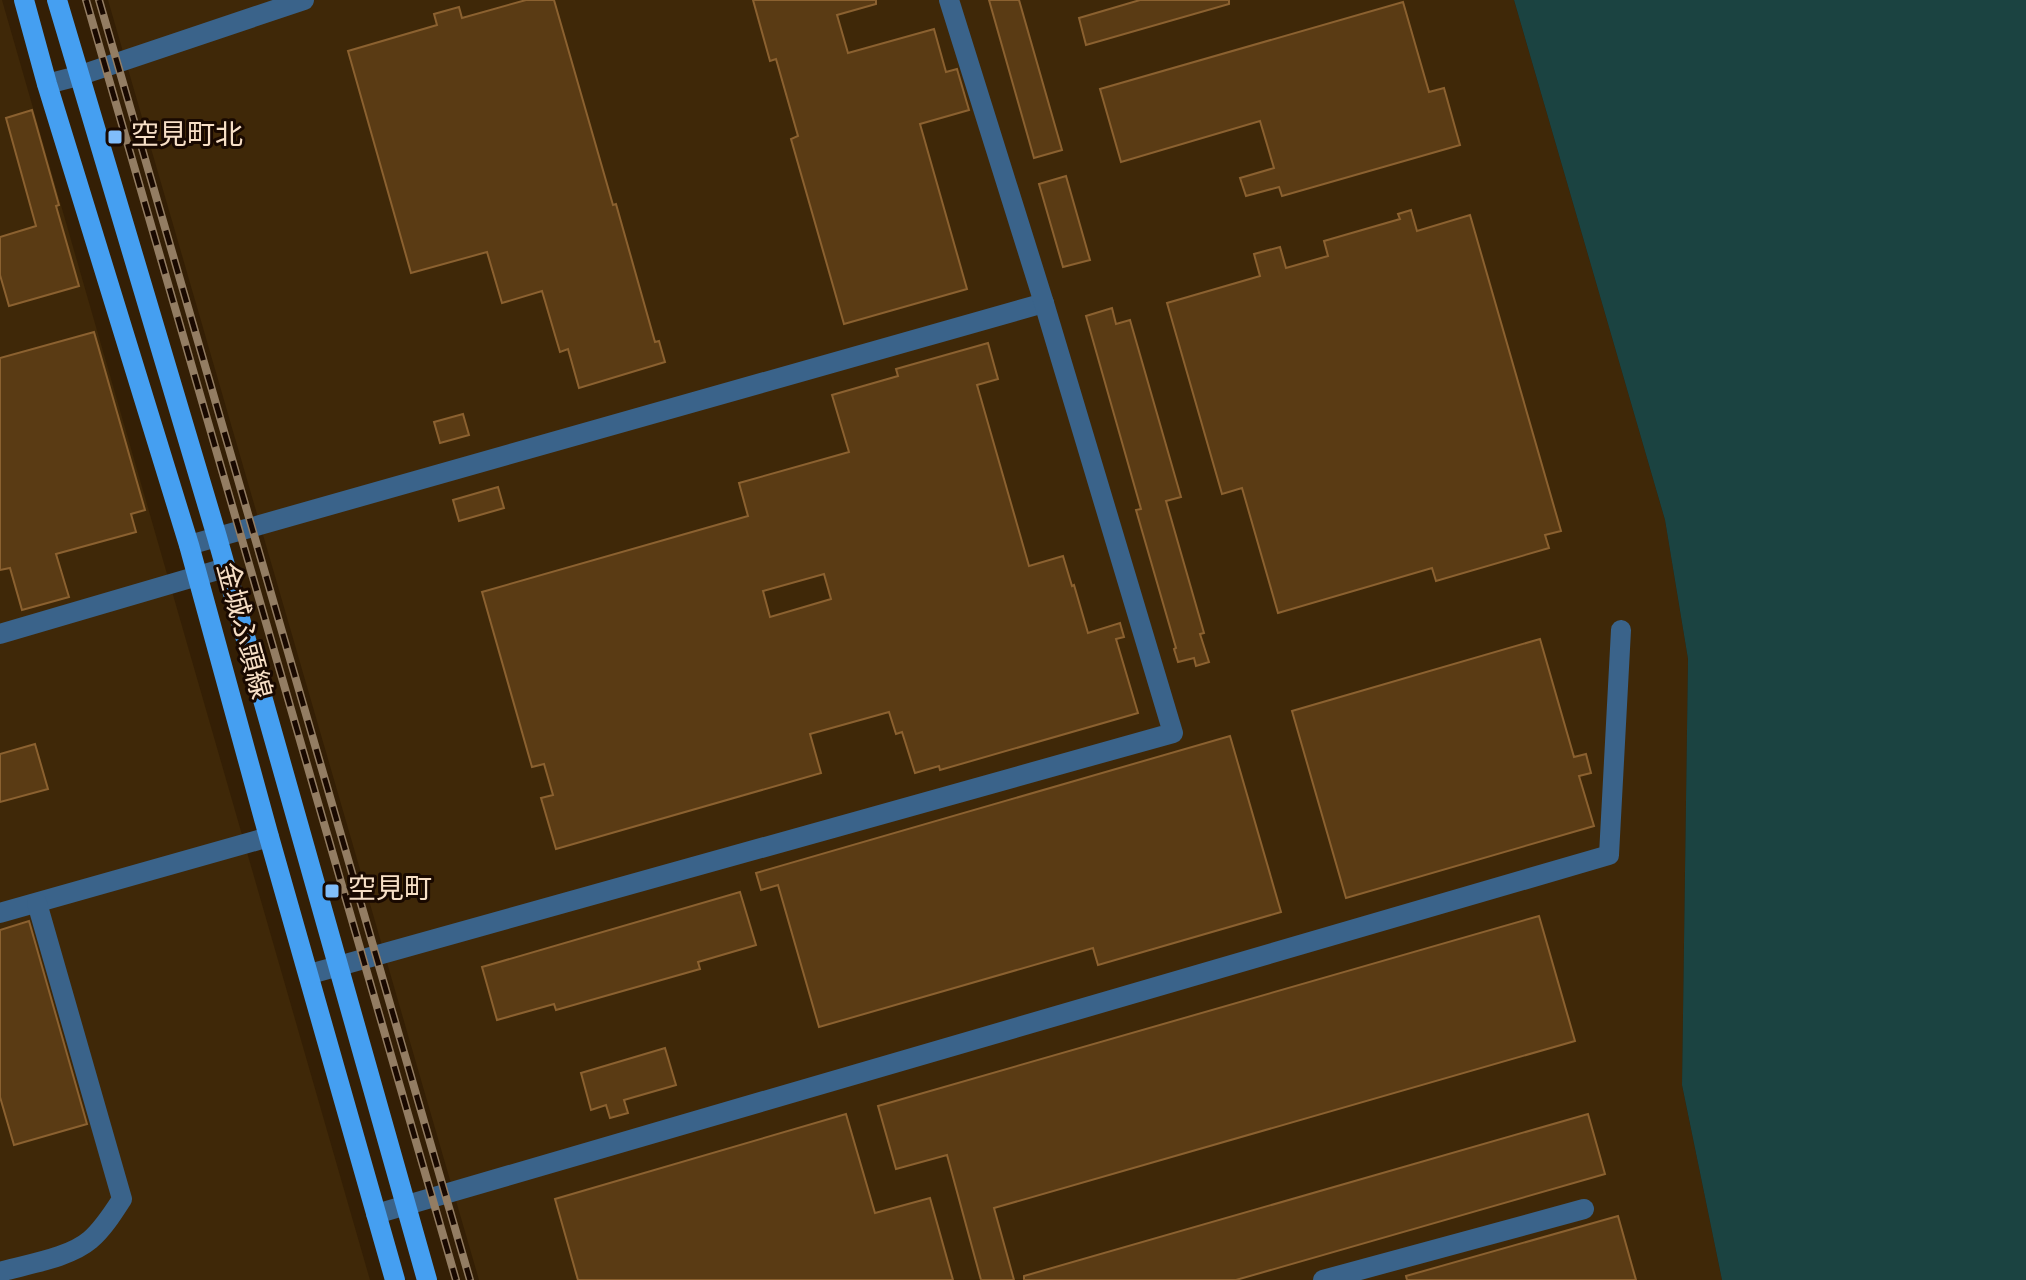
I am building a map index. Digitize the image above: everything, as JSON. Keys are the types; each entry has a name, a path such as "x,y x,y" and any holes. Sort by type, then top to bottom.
{"main road":[{"name":"金城ふ頭線","path":"24,0 198,576 395,1280"},
{"name":"金城ふ頭線","path":"57,0 217,537 427,1280"}],"street":[{"path":"310,974 1173,733 949,0"},
{"path":"47,84 293,1"},
{"path":"189,545 1044,303"},
{"path":"0,634 225,568"},
{"path":"376,1214 1609,855 1621,630"},
{"path":"0,913 269,837"},
{"path":"0,1272 79,1248 107,1222 122,1199 37,903"},
{"path":"1323,1280 1584,1209"}],"shaded area":[{"path":"2,0 370,1280 0,1280"},
{"path":"108,0 1514,0 1665,520 1688,659 1682,1085 1722,1280 479,1280"}],"water":[{"path":"1514,0 2026,0 2026,1280 1722,1280 1682,1085 1688,659 1665,520"}],"building":[{"path":"526,0 554,0 655,342 659,341 665,362 579,388 568,349 560,352 542,291 502,303 487,252 411,273 348,51 437,25 434,14 459,7 462,18"},
{"path":"753,0 876,0 876,4 837,15 848,53 934,29 946,72 957,69 969,110 920,124 967,289 844,324 791,139 798,136 776,59 770,61"},
{"path":"989,0 1019,0 1062,150 1034,158"},
{"path":"1140,0 1229,0 1229,4 1086,45 1079,18"},
{"path":"1403,2 1429,92 1444,88 1460,145 1282,196 1279,187 1246,196 1240,178 1274,168 1260,121 1121,162 1100,89"},
{"path":"32,110 79,286 9,306 0,275 0,237 36,226 6,118"},
{"path":"1066,176 1090,260 1063,267 1039,184"},
{"path":"1411,210 1417,231 1470,215 1561,531 1545,535 1549,548 1436,581 1432,568 1278,613 1242,488 1222,494 1167,303 1260,276 1254,254 1280,247 1286,268 1328,256 1324,241 1400,219 1398,214"},
{"path":"1112,308 1116,324 1130,320 1181,497 1166,501 1204,633 1200,634 1209,662 1196,666 1194,658 1178,662 1136,510 1141,509 1086,316"},
{"path":"94,332 145,510 131,514 136,532 56,554 69,597 22,610 10,568 0,570 0,358"},
{"path":"988,343 998,379 977,385 1029,566 1063,556 1088,633 1120,623 1124,637 1116,639 1138,713 940,770 939,766 915,773 902,732 896,734 889,712 810,734 821,773 556,849 541,798 553,795 544,764 532,767 482,592 748,516 739,483 849,452 832,395 898,376 896,369","holes":["824,574 831,599 770,617 763,591"]},
{"path":"463,414 469,435 440,443 434,422"},
{"path":"498,487 504,508 459,521 453,500"},
{"path":"1540,639 1574,757 1586,754 1591,773 1579,776 1594,826 1346,898 1292,711"},
{"path":"1230,736 1281,912 1098,965 1093,948 819,1027 778,885 761,890 756,873"},
{"path":"35,744 48,789 0,802 0,754"},
{"path":"740,892 756,945 698,962 700,969 556,1010 554,1004 497,1020 482,967"},
{"path":"1539,916 1575,1041 994,1208 1014,1280 981,1280 947,1155 896,1169 878,1106"},
{"path":"29,921 87,1124 14,1145 0,1097 0,930"},
{"path":"665,1048 676,1085 624,1100 628,1113 610,1118 606,1105 591,1110 581,1073"},
{"path":"846,1114 875,1213 930,1198 953,1280 578,1280 555,1199"},
{"path":"1588,1114 1605,1174 1236,1280 1024,1280 1024,1276"},
{"path":"1618,1216 1636,1280 1407,1280 1406,1276"}],"railway":[{"path":"86,0 456,1280"},
{"path":"99,0 470,1280"}],"place":[{"name":"空見町北","path":"115,137"},
{"name":"空見町","path":"332,891"}]}
